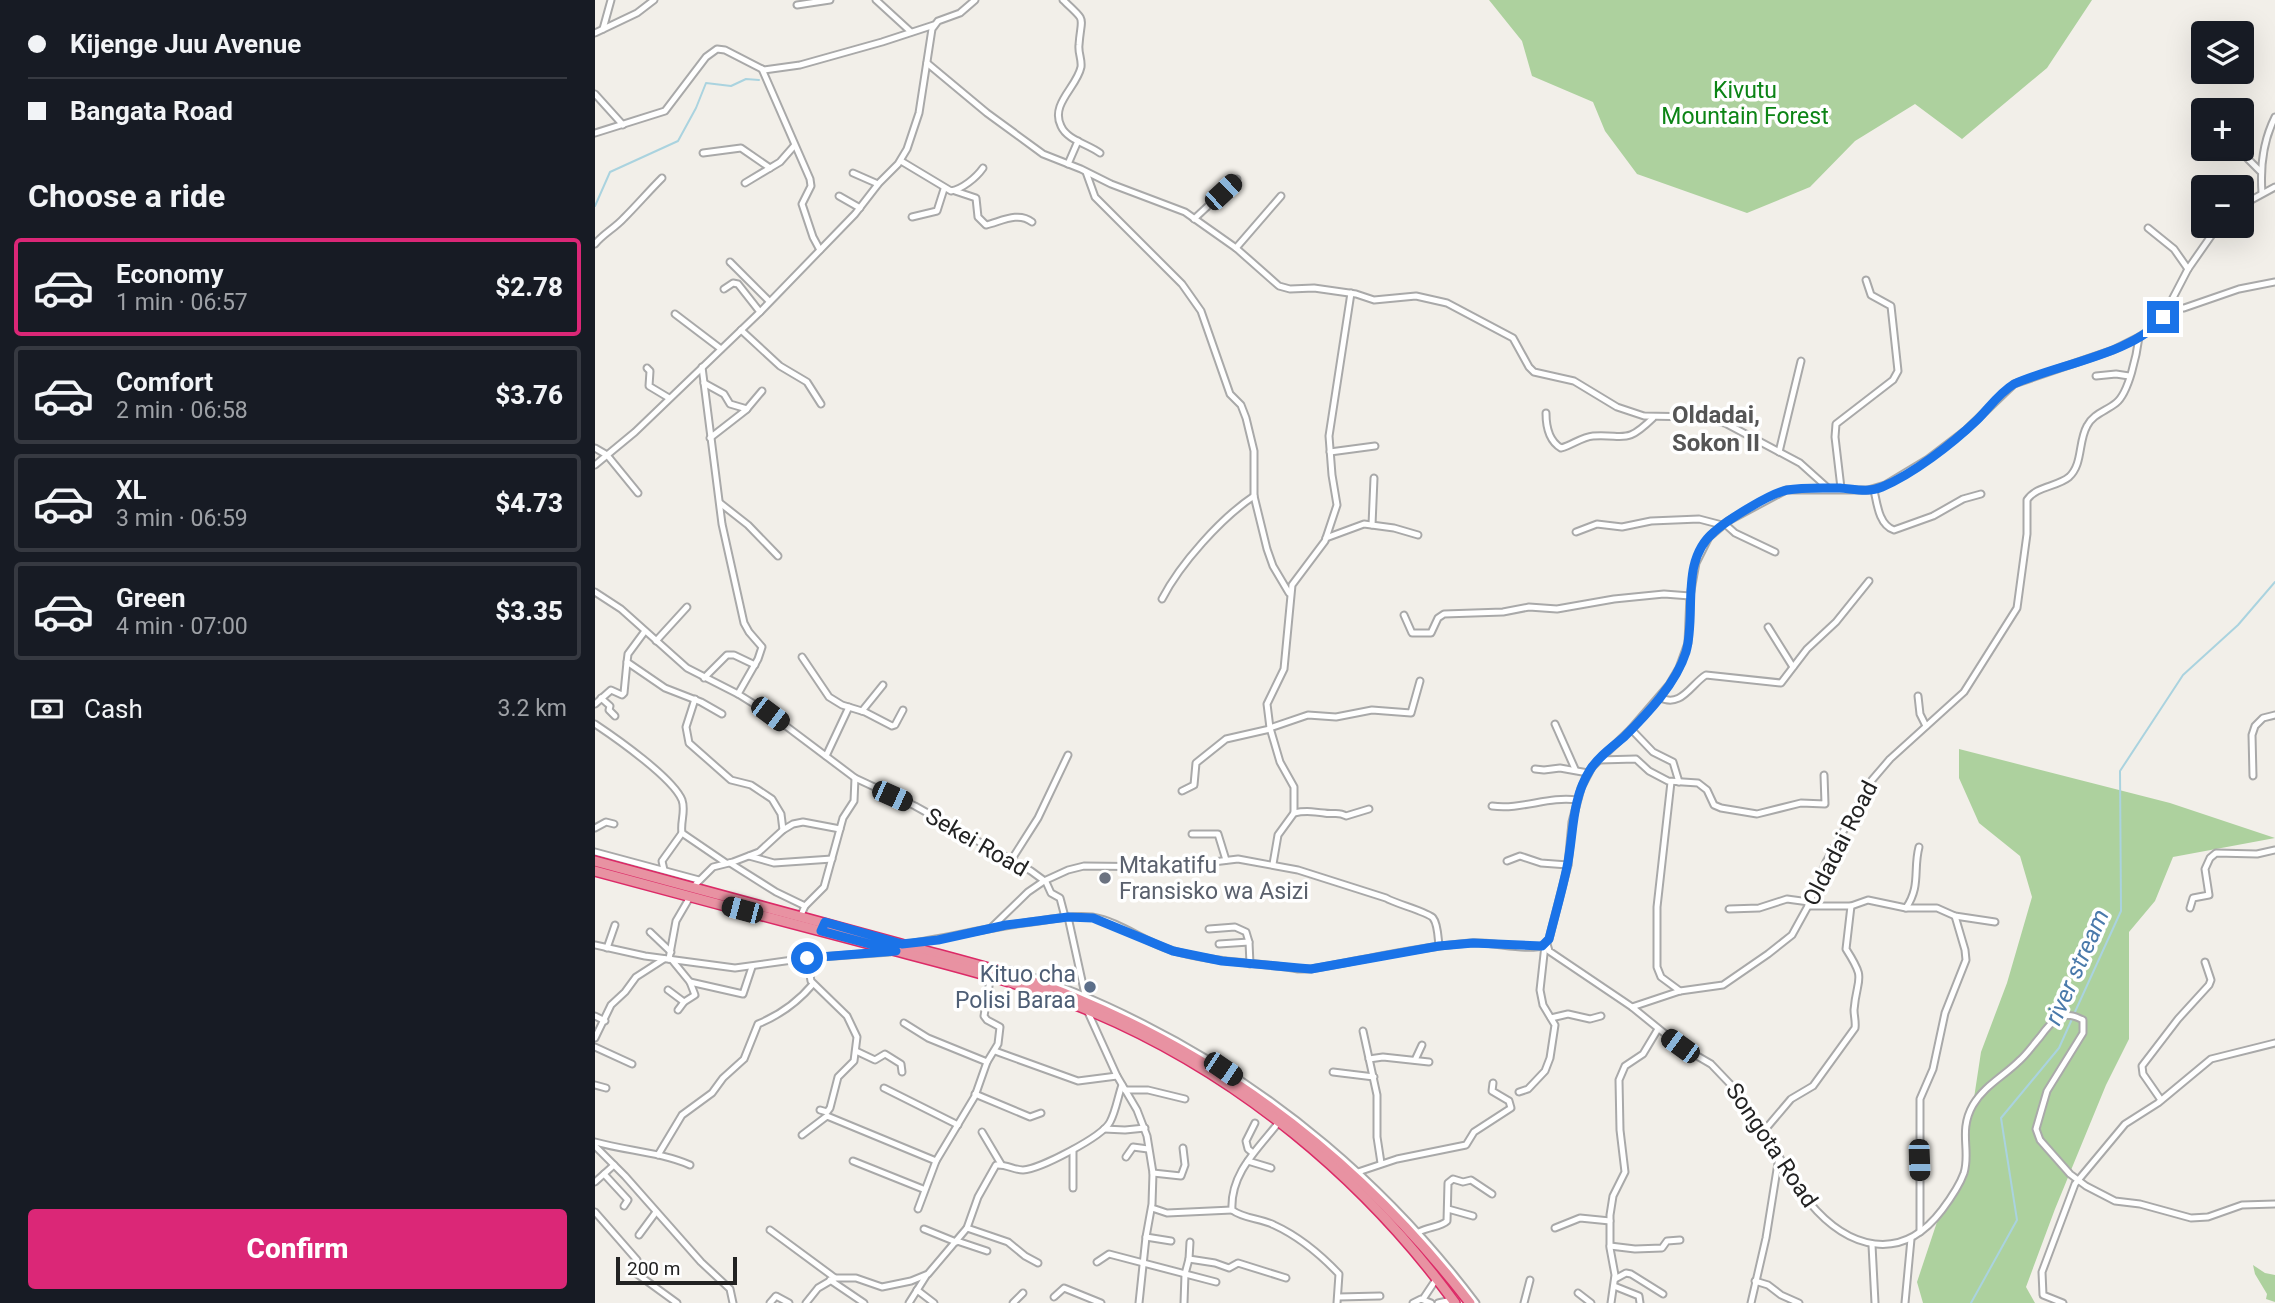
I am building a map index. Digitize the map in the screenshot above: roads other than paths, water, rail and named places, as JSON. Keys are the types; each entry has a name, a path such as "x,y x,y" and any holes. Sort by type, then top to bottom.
{"highway":[{"path":"595,861 694,888 802,912 823,927"},
{"path":"595,871 694,888 795,924 823,927 1086,1003 1199,1067 1279,1122 1320,1155 1367,1199 1405,1240 1454,1302"},
{"path":"795,924 802,912"},
{"path":"899,948 935,953 969,962 1086,1003 1197,1058 1296,1126 1369,1188 1406,1226 1470,1303"}],"street":[{"path":"603,29 611,0"},
{"path":"595,33 637,13 654,0"},
{"path":"797,5 830,0"},
{"path":"876,0 911,32"},
{"path":"595,466 635,432 760,312 860,208 878,184 901,161 919,113 930,33 938,21 960,13 975,0"},
{"path":"1063,0 1083,21 1079,46 1080,67 1058,114 1065,132 1100,153"},
{"path":"595,133 666,111 706,57 717,49 725,50 762,69 800,65 882,43 934,25"},
{"path":"927,64 1034,149 1111,184 1176,207 1236,248 1271,280 1285,288 1312,287 1351,293 1374,300 1416,296 1447,303 1513,338 1534,372 1574,381 1621,409 1653,418 1697,417 1719,421 1813,472 1829,489"},
{"path":"762,69 811,184 802,205 820,250"},
{"path":"595,94 623,125"},
{"path":"2262,193 2260,171 2266,140 2275,117"},
{"path":"1068,164 1078,141"},
{"path":"745,183 785,158 795,146"},
{"path":"703,153 741,148 771,168"},
{"path":"901,161 944,189 977,198 978,217 986,225 1022,217 1032,222"},
{"path":"2250,161 2260,171"},
{"path":"955,191 983,168"},
{"path":"1086,172 1095,197 1182,284 1201,311 1229,391 1241,405 1252,438 1254,496 1273,566 1290,595"},
{"path":"853,173 878,184"},
{"path":"595,244 625,218 629,210 642,201 662,178"},
{"path":"1194,219 1237,179"},
{"path":"2254,198 2275,187"},
{"path":"912,218 937,211 944,189"},
{"path":"839,196 860,208"},
{"path":"1236,248 1281,196"},
{"path":"2148,228 2174,249 2188,269"},
{"path":"1519,1092 1528,1089 1550,1062 1555,1028 1543,1005 1540,990 1546,943 1568,865 1577,800 1588,773 1597,761 1631,729 1674,678 1686,652 1690,596 1696,562 1709,537 1723,525 1783,491 1842,488 1874,490 1906,473 1947,444 1976,421 2014,384 2113,350 2139,337 2158,324 2188,269 2210,238"},
{"path":"730,262 769,301"},
{"path":"1842,488 1835,437 1836,424 1893,380 1898,371 1892,308 1871,295 1866,280"},
{"path":"2168,309 2184,308 2239,289 2275,282"},
{"path":"724,289 733,283 738,284 760,312"},
{"path":"1273,864 1279,835 1294,813 1293,783 1280,764 1270,728 1267,704 1284,669 1291,614 1290,595 1295,580 1326,538 1337,503 1330,452 1331,420 1351,293"},
{"path":"675,314 721,349"},
{"path":"741,330 780,366 807,382 821,404"},
{"name":"Oldadai Road","path":"1632,1007 1680,991 1729,981 1792,935 1826,862 1872,780 1889,758 1964,692 2017,608 2027,534 2025,507 2029,496 2071,475 2078,462 2087,426 2095,416 2120,399 2136,356 2139,337"},
{"path":"1779,452 1801,361"},
{"path":"702,367 722,524 744,623 762,648 738,694"},
{"path":"647,368 650,371 649,386 669,398"},
{"path":"2096,376 2129,376"},
{"path":"704,383 723,394 730,404 747,409"},
{"path":"710,438 747,409 762,391"},
{"path":"1546,414 1547,428 1554,443 1561,447 1591,436 1614,438 1634,435 1653,418"},
{"path":"1330,452 1375,446"},
{"path":"595,448 607,455 638,493"},
{"path":"1372,525 1374,478"},
{"path":"1874,490 1883,522 1894,530 1933,516 1962,499 1981,494"},
{"path":"1162,599 1173,577 1182,571 1230,513 1254,496"},
{"path":"720,503 739,516 778,556"},
{"path":"1576,532 1597,524 1622,527 1651,521 1699,519 1723,525 1775,552"},
{"path":"1326,538 1359,526 1372,525 1417,535"},
{"path":"1659,697 1666,700 1681,697 1706,675 1781,683 1811,643 1836,622 1869,581"},
{"name":"Sekei Road","path":"595,592 621,609 687,668 770,714 855,778 915,806 1012,859 1048,884 1051,893 1060,898 1067,917 1086,1003 1117,1076 1145,1128 1153,1172 1152,1208 1142,1263 1139,1303"},
{"path":"1404,615 1411,632 1427,634 1444,614 1503,612 1529,607 1557,609 1664,594 1690,596"},
{"path":"656,641 688,607"},
{"path":"1768,627 1793,667"},
{"path":"595,704 612,690 623,694 627,685 628,654 645,632"},
{"path":"705,678 727,655 734,655 755,665"},
{"path":"802,656 829,697 894,726 903,710"},
{"path":"628,662 665,688 695,699 722,714"},
{"path":"1182,791 1194,785 1196,763 1223,741 1308,715 1336,717 1372,710 1411,713 1420,681"},
{"path":"862,711 883,685"},
{"path":"1918,696 1920,714 1926,726"},
{"path":"601,698 610,706 609,710 615,716"},
{"path":"695,699 686,727 689,743 726,777 751,785 772,799 781,814 783,830"},
{"path":"826,756 849,707"},
{"path":"2253,776 2253,732 2263,718 2275,715"},
{"path":"595,724 649,764 676,792 683,807 682,832 661,861 664,870"},
{"path":"1555,724 1575,769"},
{"path":"1631,729 1653,751 1673,762 1679,782"},
{"path":"1639,761 1653,751"},
{"path":"1012,859 1038,818 1067,755"},
{"path":"1597,761 1626,757 1639,761 1649,771 1671,782 1698,783 1707,790 1711,801 1717,807 1757,814 1801,803 1825,804 1823,775"},
{"path":"1535,769 1575,769 1588,773"},
{"path":"682,832 776,892 802,912 824,887 843,818 855,801 855,778"},
{"path":"1671,782 1657,907 1657,967 1661,977 1680,991"},
{"path":"1492,806 1518,807 1548,803 1558,798 1577,800"},
{"path":"1294,813 1311,810 1327,814 1339,812 1346,816 1369,809"},
{"path":"595,828 606,822 614,824"},
{"path":"595,1038 611,1005 636,977 668,959 676,921 694,888 713,867 764,849 783,830 803,822 840,829"},
{"path":"1192,834 1218,834 1226,860"},
{"path":"1906,908 1916,889 1919,847"},
{"path":"2190,908 2193,898 2209,895 2205,869 2215,853 2257,854 2275,850"},
{"path":"595,852 664,870 694,888"},
{"path":"748,856 774,863 832,859"},
{"path":"1507,861 1520,856 1538,863 1568,865"},
{"path":"992,927 1028,892 1068,870 1084,866 1172,867 1226,860 1273,864 1383,897 1397,905 1430,916 1435,921 1439,946"},
{"path":"1729,909 1759,908 1787,899 1808,904 1851,906 1868,900 1906,908 1937,908 1955,916 1995,922"},
{"path":"1763,1132 1790,1099 1813,1086 1855,1028 1854,1011 1860,978 1858,966 1846,949 1851,906"},
{"path":"1920,1232 1920,1099 1933,1069 1945,1013 1966,960 1955,916"},
{"path":"595,945 736,968 899,948 992,927 1067,917 1101,920 1173,951 1202,958 1311,969 1439,946 1473,943 1533,947 1546,943"},
{"path":"607,948 615,925"},
{"path":"1209,929 1239,928 1248,934 1249,964"},
{"path":"650,932 671,952"},
{"path":"935,953 938,940"},
{"path":"1219,944 1249,942"},
{"name":"Songota Road","path":"1546,943 1549,951 1720,1071 1822,1218 1842,1233 1872,1245"},
{"path":"807,958 813,984 851,1021 857,1037 852,1066 838,1077 830,1108 827,1112 820,1110"},
{"path":"668,959 690,982 695,996 684,1002 678,1010"},
{"path":"2161,1100 2143,1073 2142,1066 2178,1019 2209,985 2211,980 2205,962"},
{"path":"690,982 743,994 752,967"},
{"path":"918,1209 923,1189 936,1161 975,1094 987,1062 995,1051 1000,1027 984,1016 990,980"},
{"path":"658,1155 682,1115 712,1093 723,1078 744,1059 758,1024 773,1019 796,1003 813,984"},
{"path":"668,990 684,1002"},
{"path":"1086,1003 1170,1037 1223,1069 1302,1124 1358,1172 1419,1232 1476,1303"},
{"path":"1551,1018 1568,1014 1590,1019 1601,1016"},
{"path":"595,1016 605,1021"},
{"path":"1875,1303 1872,1245 1911,1239 1932,1223 1962,1177 1965,1168 1965,1130 1973,1105 1995,1080 2020,1060 2056,1018 2074,1016 2085,1023 2083,1033 2047,1091 2036,1129 2040,1140 2077,1180 2115,1201 2140,1204 2191,1218 2208,1217 2248,1204 2275,1204"},
{"path":"904,1023 931,1039 987,1062"},
{"path":"1611,1303 1614,1282 1610,1221 1613,1196 1625,1172 1620,1130 1619,1080 1625,1066 1643,1054 1658,1029"},
{"path":"1363,1031 1377,1095 1377,1137 1381,1163"},
{"path":"2063,1303 2043,1295 2041,1276 2077,1180 2125,1124 2161,1100 2211,1059 2275,1043"},
{"path":"1415,1060 1422,1045"},
{"path":"595,1047 632,1064"},
{"path":"856,1051 874,1060 885,1054 901,1065 902,1072"},
{"path":"995,1051 1078,1081 1117,1076"},
{"path":"1369,1059 1383,1057 1429,1062"},
{"path":"1333,1072 1374,1077"},
{"path":"1358,1172 1381,1163 1466,1145 1474,1132 1511,1108 1509,1101 1492,1091 1493,1083"},
{"path":"595,1085 606,1088"},
{"path":"909,1303 926,1276 967,1228 978,1197 996,1166 1001,1164 1027,1169 1073,1150 1104,1129 1123,1087 1185,1099"},
{"path":"884,1088 958,1125"},
{"path":"975,1094 1030,1117 1041,1113"},
{"path":"802,1135 827,1116 936,1161"},
{"path":"1232,1210 1236,1179 1279,1122"},
{"path":"1253,1153 1248,1149 1246,1141 1255,1123"},
{"path":"1104,1129 1145,1128"},
{"path":"982,1132 1001,1164"},
{"path":"595,1144 669,1156 690,1165"},
{"path":"595,1144 701,1262 730,1289 733,1303"},
{"path":"1126,1157 1133,1147 1148,1149"},
{"path":"1153,1172 1181,1176 1185,1165 1183,1148"},
{"path":"1073,1150 1073,1188"},
{"path":"1751,1303 1766,1238 1779,1157"},
{"path":"853,1161 923,1189"},
{"path":"1248,1161 1271,1168"},
{"path":"595,1182 614,1165"},
{"path":"604,1174 628,1200 624,1206"},
{"path":"1419,1232 1446,1223 1448,1183 1453,1178 1463,1182 1469,1180 1492,1194"},
{"path":"1152,1208 1167,1213 1232,1210 1273,1225 1312,1249 1339,1274 1337,1300 1380,1296"},
{"path":"1448,1209 1473,1216"},
{"path":"595,1212 636,1260 633,1271 677,1303"},
{"path":"639,1235 656,1212"},
{"path":"1555,1228 1580,1218 1610,1221"},
{"path":"967,1228 1009,1242 1025,1256 1038,1262"},
{"path":"925,1229 987,1251"},
{"path":"770,1230 864,1303"},
{"path":"1146,1237 1171,1241"},
{"path":"1905,1303 1911,1239"},
{"path":"1610,1246 1662,1248 1667,1241 1681,1240"},
{"path":"1185,1303 1185,1274 1190,1242"},
{"path":"1097,1262 1109,1254 1216,1282"},
{"path":"1189,1259 1214,1262 1229,1268 1238,1263 1286,1279"},
{"path":"1614,1282 1626,1273 1631,1274 1663,1294"},
{"path":"806,1303 818,1288 833,1279 851,1277 882,1287 926,1276"},
{"path":"1413,1303 1423,1299 1437,1278"},
{"path":"1524,1303 1530,1280"},
{"path":"1614,1282 1639,1296 1640,1303"},
{"path":"1755,1282 1768,1285 1781,1295 1799,1303"},
{"path":"1053,1297 1063,1288 1101,1303"},
{"path":"917,1290 935,1303"},
{"path":"1013,1303 1023,1293"},
{"path":"1578,1293 1591,1303"},
{"path":"770,1303 776,1296 789,1303"},
{"path":"1423,1299 1431,1303"},
{"path":"1438,1303 1454,1302"}],"waterway":[{"path":"595,206 610,172 678,141 706,83 731,86 746,79 759,80"},
{"name":"river stream","path":"2074,1014 2121,911 2120,771 2183,675 2238,625 2275,582"},
{"name":"river stream","path":"1971,1303 2017,1220 2001,1118 2059,1048 2072,1019"}],"place":[{"name":"Mtakatifu Fransisko wa Asizi","path":"1105,878"},
{"name":"Kituo cha Polisi Baraa","path":"1090,987"}],"district":[{"name":"Oldadai, Sokon II","path":"1716,429"}],"park label":[{"name":"Kivutu Mountain Forest","path":"1745,103"}]}
